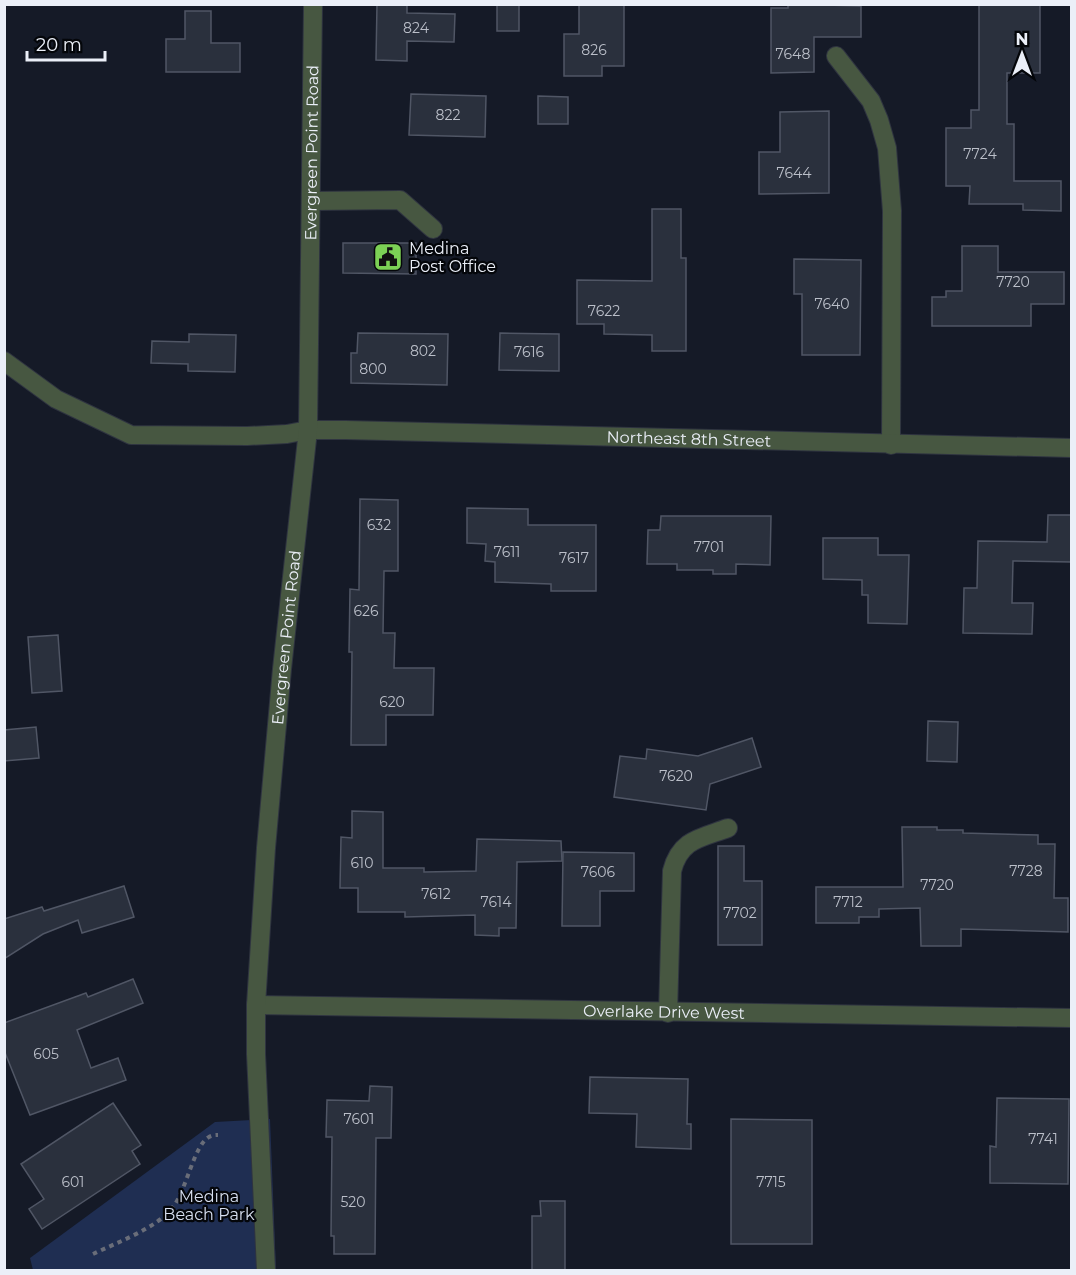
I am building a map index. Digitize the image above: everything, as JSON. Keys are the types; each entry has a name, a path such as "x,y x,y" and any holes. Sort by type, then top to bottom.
{"street":[{"name":"Evergreen Point Road","path":"266,1270 256,1054 256,1005 266,848 282,669 308,430 314,4"},
{"path":"836,56 870,101 879,120 887,148 892,211 891,445"},
{"path":"312,201 400,200 433,229"},
{"name":"Northeast 8th Street","path":"4,361 56,399 131,435 247,436 287,434 308,430 1071,448"},
{"path":"668,1013 672,871 675,858 688,843 728,828"},
{"name":"Overlake Drive West","path":"256,1005 1071,1018"}],"path":[{"path":"93,1254 156,1222 167,1214 182,1192 200,1149 209,1137 218,1135"}],"green space":[{"name":"Medina Beach Park","path":"270,1119 276,1270 33,1270 30,1258 215,1122"}],"building":[{"path":"377,4 407,5 407,13 455,14 454,42 407,41 407,61 376,60"},
{"path":"497,4 519,4 519,31 497,31"},
{"path":"579,4 624,4 624,66 602,66 602,76 564,76 564,34 579,34"},
{"path":"788,4 861,6 861,37 814,37 814,72 771,73 771,8 788,8"},
{"path":"979,4 1040,4 1040,73 1007,73 1007,124 1014,124 1014,181 1061,181 1061,211 1023,210 1023,204 969,204 970,186 946,186 946,128 971,128 971,110 979,110"},
{"path":"185,11 211,11 211,43 240,43 240,72 166,72 166,39 185,39"},
{"path":"411,94 486,96 485,137 409,135"},
{"path":"538,96 568,97 568,124 538,124"},
{"path":"829,111 829,193 759,194 759,152 780,152 780,112"},
{"path":"652,209 681,209 681,258 686,258 686,351 652,351 652,335 604,334 604,324 577,324 577,280 652,281"},
{"name":"Medina Post Office","path":"343,243 416,243 416,274 343,273"},
{"path":"962,246 998,246 998,272 1064,272 1064,304 1031,304 1031,326 932,326 932,297 946,297 946,291 962,291"},
{"path":"794,259 861,260 860,355 802,355 802,294 794,294"},
{"path":"358,333 448,334 447,385 351,383 351,353 357,353"},
{"path":"500,333 559,334 559,371 499,370"},
{"path":"189,334 236,335 235,372 188,371 188,364 151,363 152,341 189,342"},
{"path":"360,499 398,500 398,571 384,571 383,633 395,633 394,668 434,668 433,715 386,715 386,745 351,745 350,589 359,590"},
{"path":"467,508 528,509 528,525 596,525 596,591 551,591 551,584 495,582 495,562 485,561 486,544 467,543"},
{"path":"1048,515 1071,515 1071,562 1013,561 1012,603 1033,603 1032,634 963,633 964,588 977,588 978,541 1047,542"},
{"path":"661,516 771,516 770,565 736,564 736,574 713,574 713,570 677,570 677,564 647,564 648,530 660,530"},
{"path":"823,538 878,538 878,555 909,555 907,624 868,623 868,595 862,595 862,580 823,579"},
{"path":"58,635 62,691 32,693 28,637"},
{"path":"928,721 958,722 957,762 927,761"},
{"path":"36,727 39,758 4,761 4,730"},
{"path":"752,738 761,767 710,784 706,810 614,797 620,756 646,759 647,749 698,756"},
{"path":"352,811 383,812 383,868 424,868 424,872 476,871 477,839 561,841 562,861 517,862 516,928 499,928 499,936 475,935 475,915 405,917 405,912 358,912 358,888 340,888 341,837 352,838"},
{"path":"902,827 937,827 937,830 963,830 963,833 1038,835 1038,844 1055,844 1054,898 1068,898 1068,932 961,929 961,946 921,946 920,908 879,909 879,917 859,917 859,923 816,923 816,887 903,887"},
{"path":"718,846 744,846 744,881 762,881 762,945 718,945"},
{"path":"563,852 634,853 634,891 600,891 600,926 562,926"},
{"path":"124,886 134,917 82,933 78,920 43,934 4,959 4,919 42,907 44,911"},
{"path":"133,979 143,1003 77,1030 91,1068 118,1058 126,1080 30,1115 4,1050 4,1023 86,993 88,997"},
{"path":"590,1077 688,1079 687,1124 691,1124 691,1149 636,1147 637,1114 589,1113"},
{"path":"370,1086 392,1087 391,1138 376,1138 375,1254 334,1254 334,1236 331,1236 332,1137 326,1137 327,1100 369,1101"},
{"path":"997,1098 1069,1099 1068,1184 990,1183 990,1146 996,1147"},
{"path":"113,1103 141,1145 132,1151 140,1164 42,1229 29,1209 44,1199 21,1164"},
{"path":"731,1119 812,1120 812,1244 731,1244"},
{"path":"540,1201 565,1201 565,1270 532,1270 532,1216 541,1216"}],"place":[{"name":"Medina Post Office","path":"388,257"}]}
